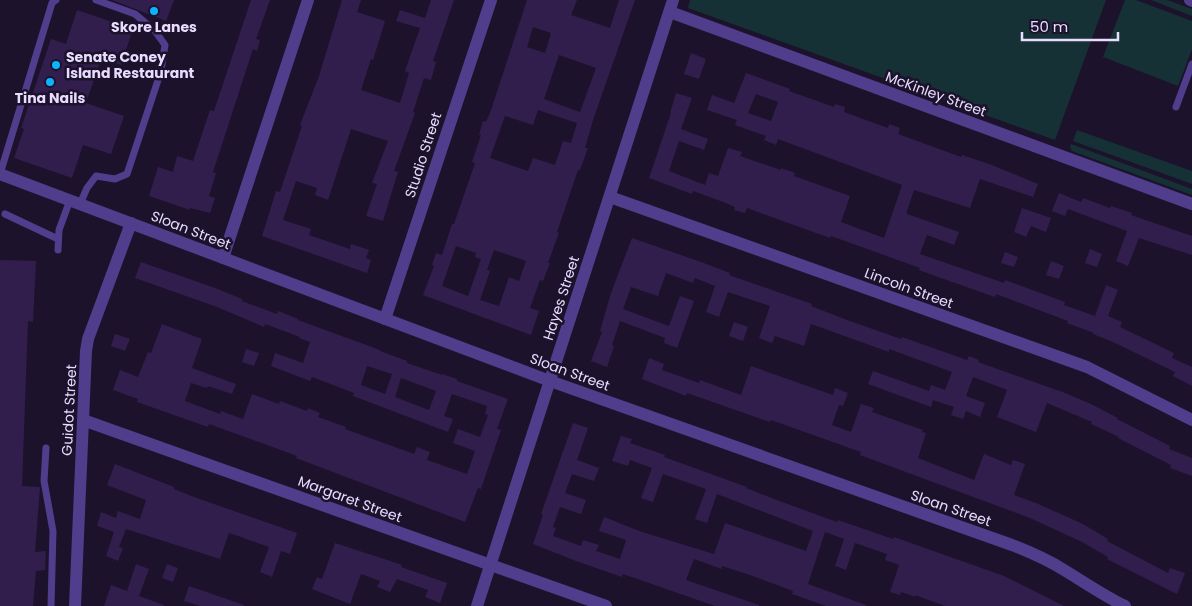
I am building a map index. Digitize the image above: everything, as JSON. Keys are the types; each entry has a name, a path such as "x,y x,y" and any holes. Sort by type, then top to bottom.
{"street":[{"path":"222,258 308,0"},
{"name":"Studio Street","path":"385,319 491,0"},
{"name":"Hayes Street","path":"477,606 672,6"},
{"name":"McKinley Street","path":"672,6 1192,204"},
{"name":"Sloan Street","path":"0,174 550,380 1012,545 1057,566 1125,606"},
{"name":"Lincoln Street","path":"610,197 1087,367 1192,420"},
{"name":"Guidot Street","path":"75,606 88,339 131,223"},
{"name":"Margaret Street","path":"83,420 606,606"}],"lane":[{"path":"0,174 52,3 56,0"},
{"path":"58,250 59,230 75,202 96,176 115,179 126,174 161,71 165,45 155,30 135,14 96,0"},
{"path":"1176,107 1192,64"},
{"path":"5,214 58,239"},
{"path":"46,448 44,481 53,531 51,606"}],"green space":[{"path":"690,0 1106,0 1055,140 688,8"},
{"path":"1125,0 1136,0 1192,21 1192,49 1178,86 1103,57"},
{"path":"1151,0 1167,0 1192,9 1192,16"},
{"path":"1077,130 1192,171 1192,184 1073,141"},
{"path":"1071,144 1192,189 1192,195 1072,151"}],"building":[{"name":"Skore Lanes","path":"112,0 174,0 166,21"},
{"path":"251,0 270,0 256,39 260,40 257,51 253,49 213,172 216,173 209,196 215,198 210,213 190,208 190,210 149,196 158,167 173,172 177,156 193,161 210,110 214,111"},
{"path":"342,0 361,0 357,12 385,21 361,90 400,103 409,73 405,71 420,28 396,21 400,10 425,18 431,0 454,0 433,61 436,62 431,80 424,78 413,112 415,113 394,171 398,172 383,221 366,216 377,184 372,183 388,141 351,129 328,200 315,195 317,188 296,181 283,220 311,229 309,235 350,249 351,244 369,250 366,258 371,260 367,273 262,236 276,191 280,192 302,126 300,125 319,76"},
{"path":"527,0 577,0 571,15 610,28 619,0 635,0 593,120 585,148 588,148 580,170 578,170 557,232 559,233 548,263 550,263 543,281 540,280 530,308 539,311 531,335 423,295 434,266 432,265 436,253 442,255 452,224 454,224 475,163 472,162 481,135 479,135 483,121 486,122","holes":["533,27 551,33 545,53 527,47","559,55 596,68 580,112 544,99","538,110 577,123 571,143 563,141 555,165 533,158 528,171 490,158 505,116 533,125","456,246 476,253 475,257 481,259 468,296 442,286","494,250 526,261 519,281 509,277 499,306 480,300 490,271 487,270"]},
{"path":"77,10 133,29 121,65 101,59 86,103 124,116 111,154 83,145 72,178 14,158 24,129 21,128 51,39 66,44"},
{"path":"691,53 706,59 699,79 684,74"},
{"path":"746,73 834,107 835,104 845,107 844,112 888,128 889,124 900,128 898,134 961,157 962,155 989,164 1038,184 1033,197 980,179 970,208 914,190 907,214 959,232 954,245 927,235 920,254 1004,283 1005,280 1065,302 1064,305 1095,316 1106,285 1118,290 1108,316 1122,322 1120,327 1174,353 1172,358 1192,367 1192,386 1173,376 1175,372 1094,333 1067,323 1068,321 996,294 995,297 938,277 919,270 920,268 831,236 830,238 747,208 745,213 734,210 735,207 726,203 693,191 692,194 649,178 676,93 692,98 681,129 708,139 704,150 679,141 669,171 705,185 709,173 718,176 728,148 742,152 740,156 795,173 794,176 850,196 841,222 884,238 902,185 778,139 776,145 764,140 766,136 735,125 737,120 707,110 712,95 734,103","holes":["756,94 778,102 771,121 748,113"]},
{"path":"1059,193 1081,202 1083,198 1110,208 1111,206 1192,236 1192,255 1139,238 1128,266 1116,261 1127,231 1068,209 1065,216 1052,211"},
{"path":"1022,208 1051,218 1046,232 1031,226 1026,237 1014,232"},
{"path":"632,238 812,304 811,306 847,320 967,360 969,356 979,360 978,362 1091,404 1170,446 1169,449 1192,458 1192,476 1170,468 1171,465 1091,424 1092,422 1047,403 1036,432 997,417 1007,390 973,377 966,396 985,403 980,417 966,411 963,419 951,415 954,407 933,400 931,407 868,384 873,371 929,391 931,385 945,390 952,372 811,324 804,346 775,336 772,343 759,338 770,306 728,292 719,317 706,312 715,286 695,278 693,283 666,273 658,296 631,287 623,309 669,326 680,296 694,301 677,348 664,343 665,338 620,321 607,367 591,361 602,332 600,331 611,293"},
{"path":"1090,249 1102,254 1097,267 1085,263"},
{"path":"1005,252 1018,257 1014,267 1001,263"},
{"path":"0,260 36,261 33,322 28,321 22,486 40,487 35,552 46,551 45,570 36,571 33,606 0,606"},
{"path":"1051,261 1064,266 1059,279 1046,275"},
{"path":"141,262 215,288 242,299 242,301 277,314 278,311 380,350 407,361 407,363 457,379 457,381 508,399 497,429 501,430 481,489 478,488 465,522 296,458 297,456 209,424 208,427 137,402 138,399 113,390 120,370 138,377 148,352 151,353 162,324 202,339 192,368 236,384 232,394 208,386 207,388 191,383 185,401 220,414 221,411 243,419 252,394 279,404 280,401 307,411 308,408 320,413 318,417 346,427 345,429 414,454 417,447 430,452 427,460 467,474 475,451 453,443 458,429 480,437 488,415 485,414 487,406 452,394 444,416 453,419 448,432 353,396 354,393 312,377 310,381 271,366 275,353 303,363 310,342 300,337 265,324 264,327 217,307 135,278","holes":["367,366 392,374 385,394 361,385","401,378 436,391 429,410 395,397"]},
{"path":"734,322 748,327 743,341 729,336"},
{"path":"115,334 130,339 125,351 111,346"},
{"path":"246,349 259,353 254,366 242,362"},
{"path":"649,358 664,364 662,370 699,383 700,380 741,395 751,366 833,395 835,388 848,393 843,406 839,405 832,425 851,432 861,404 874,408 872,412 923,430 922,432 926,433 918,458 974,480 984,454 1011,465 1013,460 1025,464 1014,495 1083,524 1108,539 1107,541 1168,573 1170,568 1185,573 1177,594 1107,559 1108,557 1082,542 1030,518 860,455 861,452 687,393 686,396 642,379"},
{"path":"573,423 588,428 577,460 599,468 594,481 572,474 565,493 586,500 581,514 560,507 553,527 556,528 553,536 581,546 583,540 599,545 596,551 620,559 626,540 599,531 604,517 642,532 714,554 725,523 806,551 813,531 717,494 707,523 695,519 706,489 663,474 653,502 641,498 652,468 630,460 628,466 612,461 621,436 632,439 630,443 665,455 664,457 747,487 774,499 837,522 838,520 893,539 894,537 1004,576 1064,606 945,606 915,595 915,597 901,592 900,595 890,592 899,565 885,560 887,554 855,543 846,570 835,566 844,539 825,532 808,584 866,606 826,606 792,594 793,591 750,575 722,566 722,569 694,559 686,580 759,605 715,606 623,574 622,577 576,561 533,544 543,515 541,514"},
{"path":"115,464 174,487 174,489 194,497 297,533 290,554 281,551 272,577 260,572 269,547 229,533 220,559 126,529 119,547 123,548 118,561 106,556 114,532 97,526 101,512 116,518 118,511 140,519 146,500 107,485"},
{"path":"335,543 402,565 401,567 447,583 440,603 425,597 428,590 397,579 390,592 377,587 380,581 361,574 350,604 312,589 317,577 322,579"},
{"path":"136,564 149,569 139,596 164,606 104,606 111,585 127,591"},
{"path":"167,564 178,568 173,582 162,578"},
{"path":"189,586 244,606 200,606 184,601"}],"place":[{"name":"Skore Lanes","path":"154,11"},
{"name":"Senate Coney Island Restaurant","path":"56,65"},
{"name":"Tina Nails","path":"50,82"}]}
